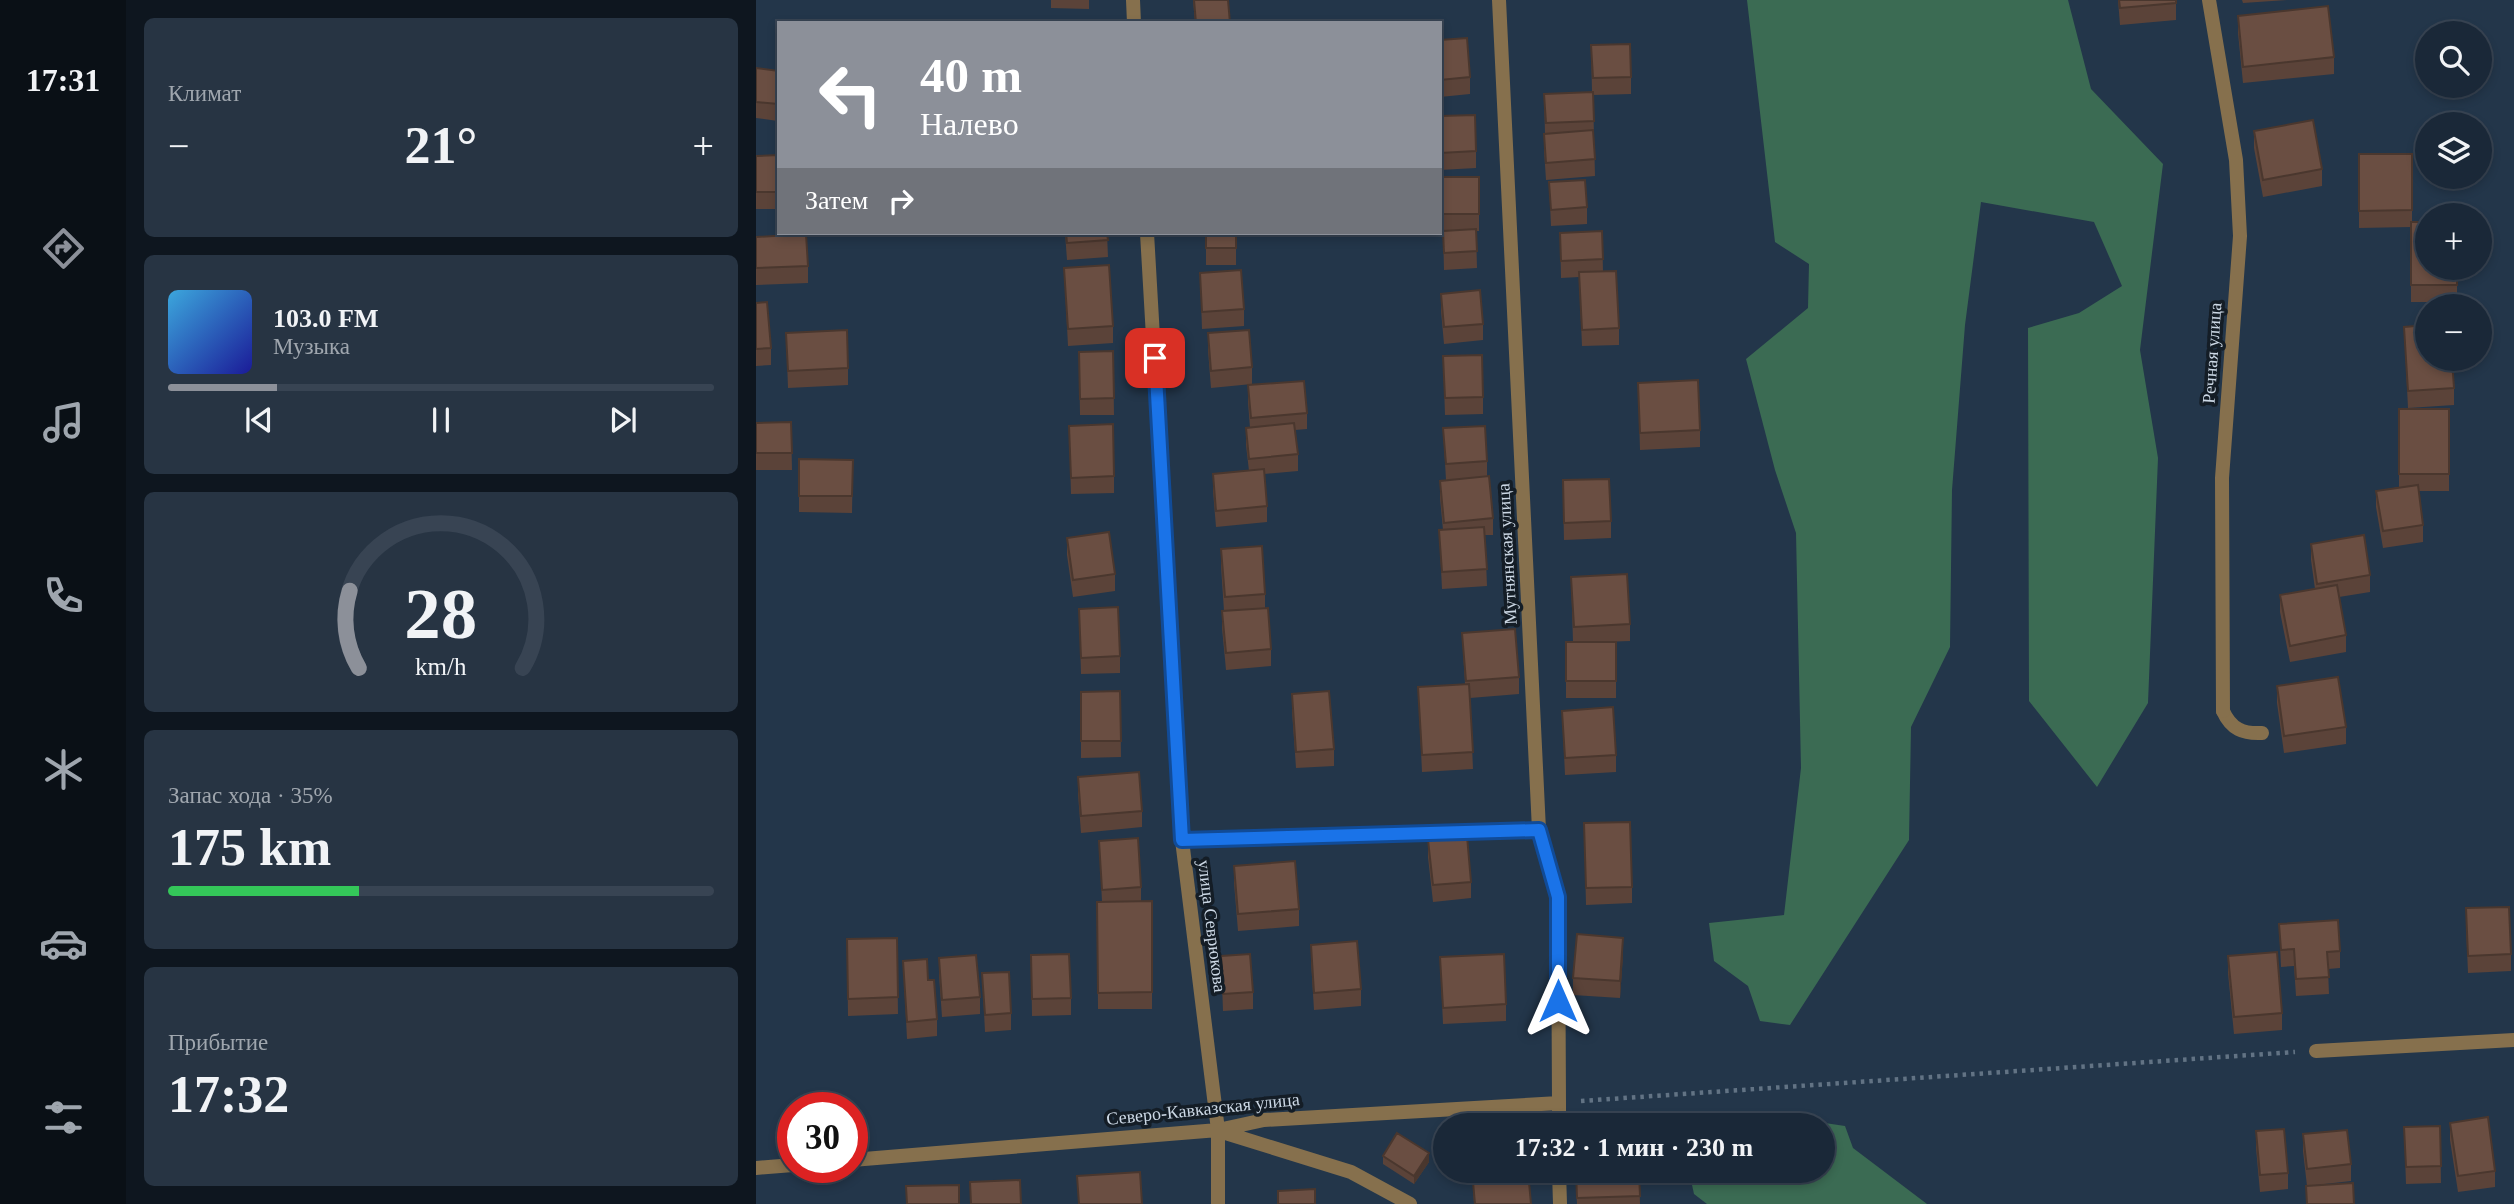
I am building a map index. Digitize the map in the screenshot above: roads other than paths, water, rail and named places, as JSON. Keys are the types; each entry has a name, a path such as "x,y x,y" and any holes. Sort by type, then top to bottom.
{"street":[{"path":"1133,0 1134,21"},
{"name":"Мутнянская улица","path":"1499,0 1539,830 1558,897 1559,1113"},
{"name":"Речная улица","path":"2209,0 2236,160 2240,236 2222,478 2223,710 2227,721 2237,729 2246,733 2262,733"},
{"name":"улица Севрюкова","path":"1147,235 1182,840 1218,1130 1218,1204"},
{"path":"1182,840 1539,830"},
{"path":"2316,1051 2514,1040"},
{"name":"Северо-Кавказская улица","path":"868,1159 1218,1130 1264,1120 1559,1103"},
{"path":"1218,1130 1350,1172 1410,1204"},
{"path":"756,1168 777,1166"},
{"path":"1559,1183 1560,1204"}]}
